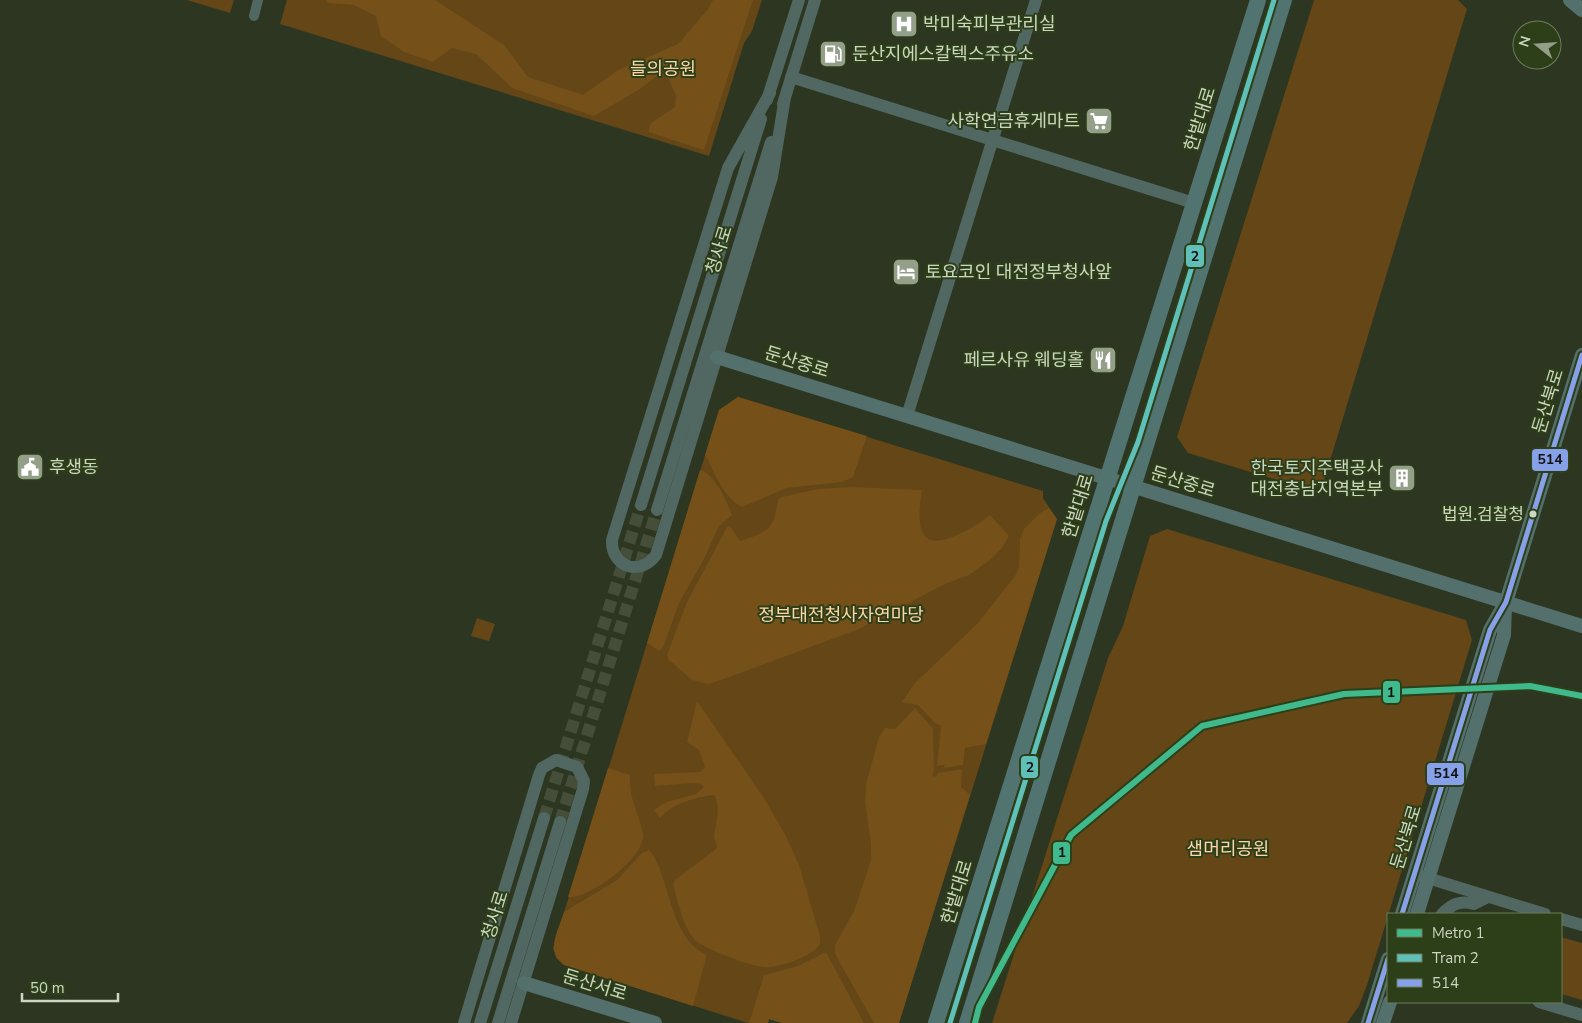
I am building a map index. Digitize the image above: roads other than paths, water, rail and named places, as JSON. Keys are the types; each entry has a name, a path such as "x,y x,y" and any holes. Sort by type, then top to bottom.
{"main road":[{"name":"한밭대로","path":"936,1023 1258,0"},
{"path":"968,1023 1284,0"},
{"path":"1570,0 1582,10"},
{"name":"둔산북로","path":"1402,913 1490,630 1506,602 1582,355"},
{"name":"둔산중로","path":"716,357 1582,626"},
{"name":"둔산북로","path":"1417,913 1504,634 1506,602"},
{"path":"1368,1023 1387,961"},
{"name":"둔산서로","path":"524,983 655,1023"},
{"path":"1383,1023 1390,1003"}],"street":[{"path":"254,16 258,0"},
{"name":"청사로","path":"641,505 798,0"},
{"name":"청사로","path":"657,510 815,0"},
{"path":"907,416 1036,0"},
{"path":"791,77 1194,203"},
{"path":"770,93 728,168 612,540 614,555 624,565 631,568 646,565 656,555 772,176 785,97"},
{"path":"464,1023 542,768 556,760 577,767 584,781 583,789 511,1023"},
{"name":"청사로","path":"480,1023 544,818"},
{"name":"청사로","path":"498,1023 560,822"},
{"path":"1414,874 1542,913"},
{"path":"1443,913 1456,903 1474,904 1488,897"},
{"path":"1562,919 1582,925"},
{"path":"1542,1003 1582,1015"}],"tunnel":[{"path":"544,818 641,505"},
{"path":"560,822 657,510"}],"metro line":[{"name":"1","path":"975,1023 979,1007 1071,835 1202,726 1344,694 1530,686 1582,696"}],"tram line":[{"name":"2","path":"950,1023 1106,521 1138,442 1274,0"}],"place":[{"name":"박미숙피부관리실","path":"904,24"},
{"name":"둔산지에스칼텍스주유소","path":"833,54"},
{"name":"사학연금휴게마트","path":"1099,121"},
{"name":"토요코인 대전정부청사앞","path":"906,272"},
{"name":"페르사유 웨딩홀","path":"1103,360"},
{"name":"후생동","path":"30,467"},
{"name":"한국토지주택공사 대전충남지역본부","path":"1402,478"},
{"name":"법원.검찰청","path":"1533,514"}],"park label":[{"name":"들의공원","path":"663,69"},
{"name":"정부대전청사자연마당","path":"841,615"},
{"name":"샘머리공원","path":"1228,849"}]}
